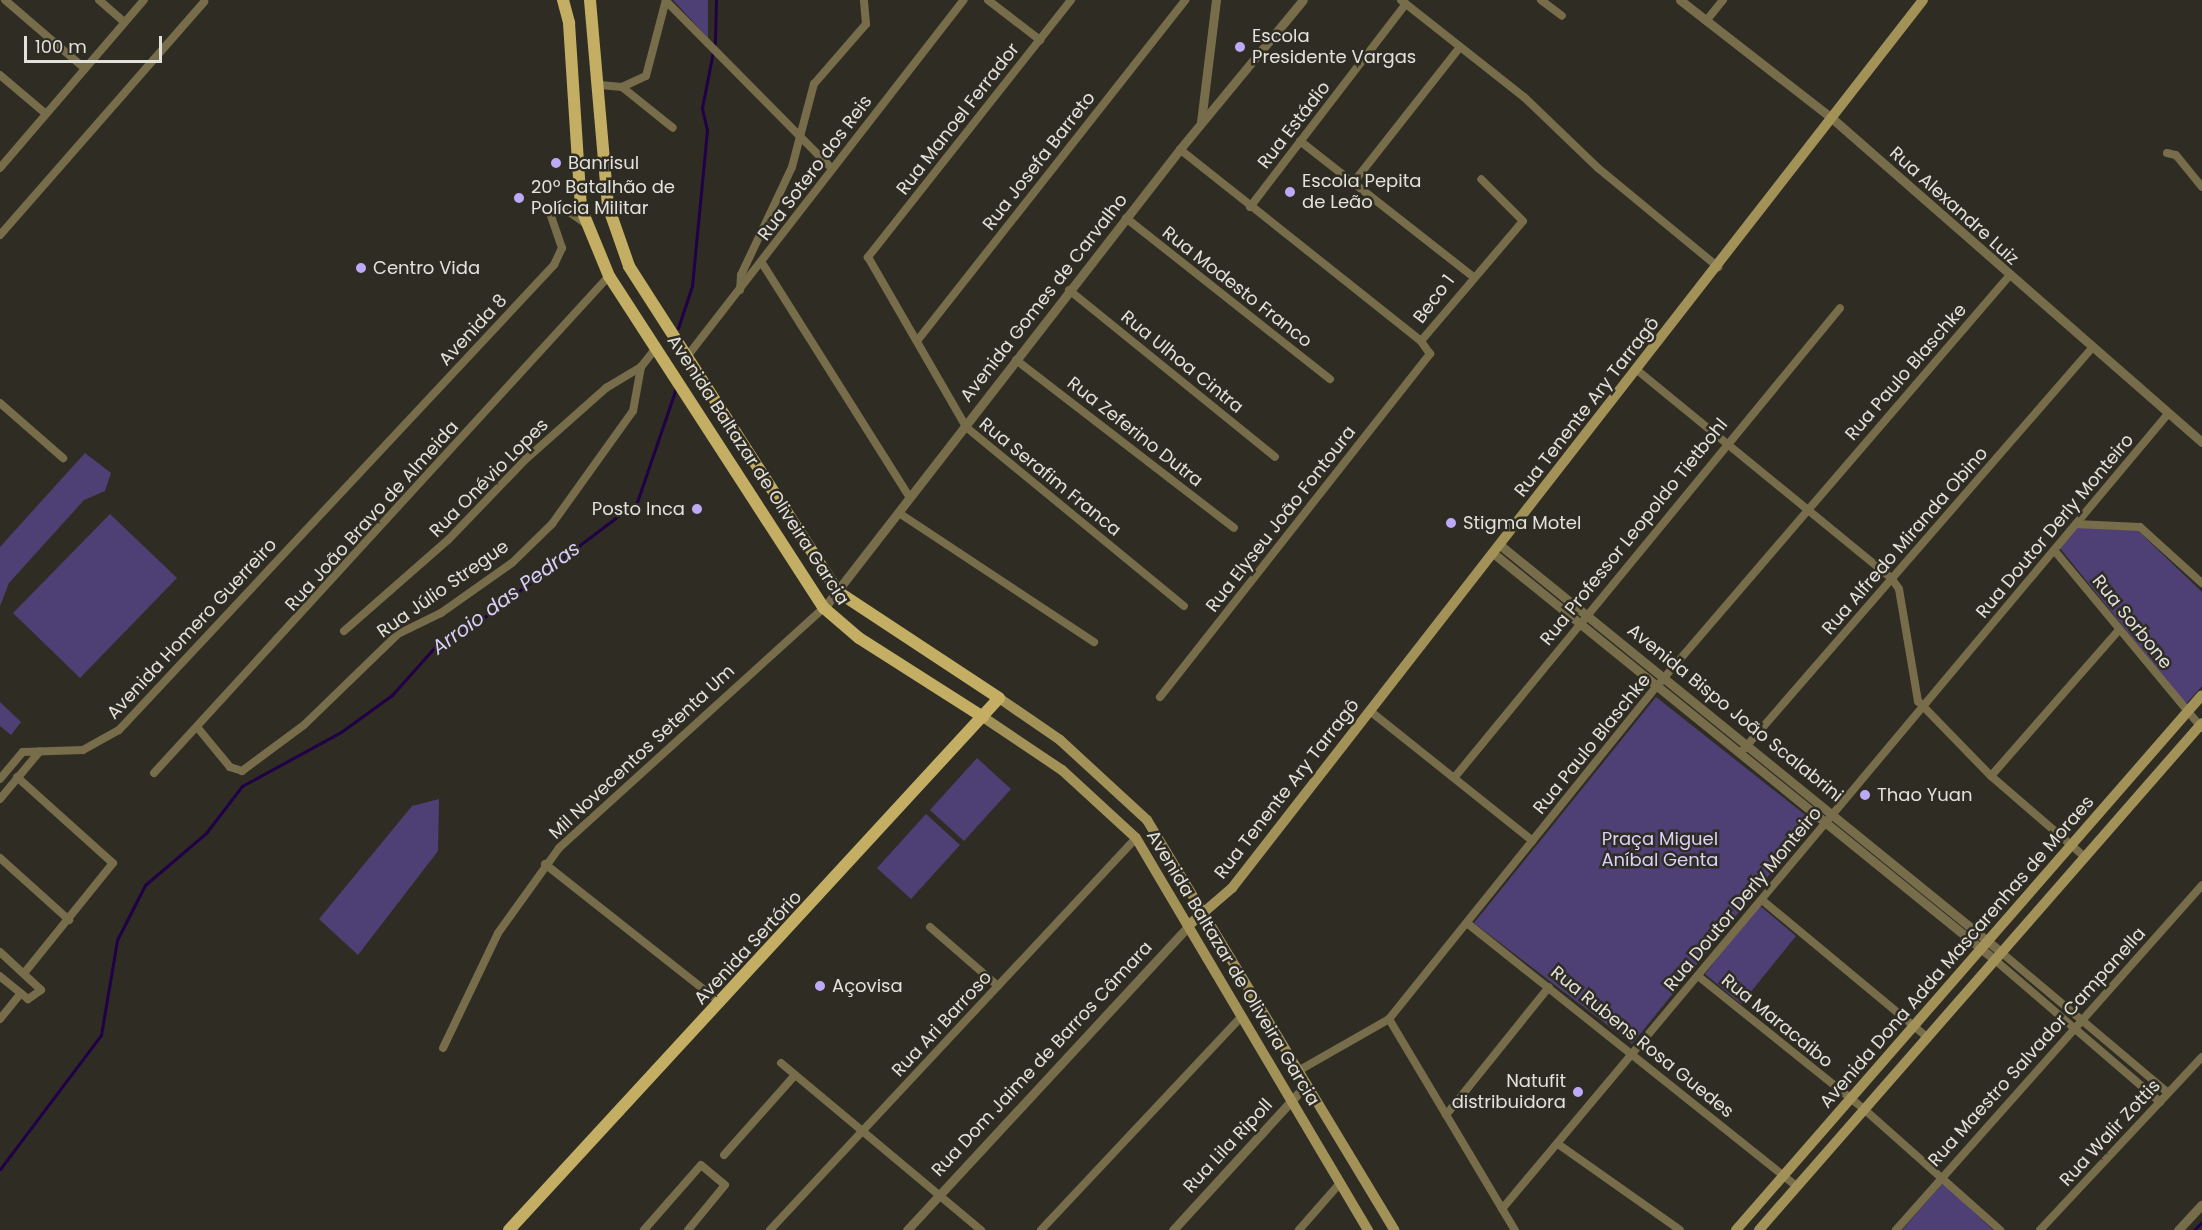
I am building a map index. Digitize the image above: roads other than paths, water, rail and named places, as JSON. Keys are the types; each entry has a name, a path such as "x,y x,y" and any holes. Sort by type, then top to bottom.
{"main road":[{"name":"Avenida Baltazar de Oliveira Garcia","path":"562,0 585,223 609,276 824,608 859,638 1062,770 1136,838 1368,1230"},
{"name":"Avenida Baltazar de Oliveira Garcia","path":"590,0 600,85 608,207 629,266 687,352 838,591 999,698 1124,794 1147,820 1394,1230"},
{"name":"Rua Tenente Ary Tarragô","path":"1204,914 1232,888 1834,120 1923,0"},
{"name":"Avenida Dona Adda Mascarenhas de Moraes","path":"1736,1230 2202,695"},
{"name":"Avenida Sertório","path":"514,1230 999,698"},
{"name":"Avenida Dona Adda Mascarenhas de Moraes","path":"1759,1230 2201,726"},
{"name":"Rua Dom Jaime de Barros Câmara","path":"1189,925 1204,914"},
{"name":"Avenida Sertório","path":"509,1230 522,1219"}],"street":[{"path":"5,0 84,68"},
{"path":"99,0 124,22"},
{"path":"0,168 144,0"},
{"path":"740,290 741,275 774,209 801,137 816,80 866,24 864,0"},
{"name":"Rua Sotero dos Reis","path":"687,352 762,263 831,168 964,0"},
{"path":"988,0 1040,40"},
{"name":"Rua Manoel Ferrador","path":"868,257 1071,0"},
{"name":"Rua Josefa Barreto","path":"916,341 1185,0"},
{"path":"1200,125 1216,0"},
{"name":"Avenida Gomes de Carvalho","path":"824,608 1180,149 1303,0"},
{"path":"1541,0 1562,16"},
{"path":"1706,21 1723,0"},
{"path":"0,235 204,1"},
{"path":"600,85 622,87 648,73 666,1"},
{"path":"666,1 831,168"},
{"name":"Rua Alexandre Luiz","path":"1683,1 1834,120 2009,276 2201,440"},
{"path":"1404,2 1524,97 1598,168 1718,267"},
{"name":"Rua Estádio","path":"1250,207 1404,2"},
{"path":"1353,183 1460,47"},
{"path":"0,76 46,114"},
{"path":"622,87 673,128"},
{"path":"1300,141 1471,275"},
{"path":"1180,149 1421,341"},
{"path":"2167,153 2176,155 2202,187"},
{"name":"Beco 1","path":"1421,341 1471,275 1523,221 1481,179"},
{"name":"Avenida 8","path":"346,488 560,259 562,248 550,213 561,207 585,223"},
{"name":"Rua Modesto Franco","path":"1126,218 1330,379"},
{"name":"Rua Serafim Franca","path":"868,257 966,427 1184,606"},
{"path":"762,263 910,498"},
{"name":"Rua João Bravo de Almeida","path":"154,773 609,276"},
{"name":"Rua Paulo Blaschke","path":"1298,1071 1389,1019 1657,686 2009,276"},
{"name":"Rua Ulhoa Cintra","path":"1069,290 1275,457"},
{"name":"Rua Professor Leopoldo Tietbohl","path":"1454,778 1725,444 1840,308"},
{"name":"Rua Elyseu João Fontoura","path":"1160,697 1426,360 1430,351 1421,341"},
{"name":"Rua Onévio Lopes","path":"344,631 448,540 535,451 606,388 641,367 656,348"},
{"name":"Rua Alfredo Miranda Obino","path":"1741,754 2092,348"},
{"name":"Rua Zeferino Dutra","path":"1016,360 1234,528"},
{"name":"Rua Júlio Stregue","path":"197,727 238,771 304,725 398,634 441,613 512,563 552,524 633,411 641,367"},
{"path":"1637,370 1892,579 1899,589 1913,689 1923,707 1991,776 2085,857"},
{"path":"0,404 63,458"},
{"name":"Rua Doutor Derly Monteiro","path":"1502,1209 2168,414"},
{"name":"Avenida Homero Guerreiro","path":"0,779 23,752 83,750 118,730 346,488"},
{"path":"899,513 1094,642"},
{"path":"2076,524 2140,526 2202,583"},
{"name":"Avenida Bispo João Scalabrini","path":"1497,549 1665,677 1833,814 1999,957 2160,1102"},
{"name":"Avenida Bispo João Scalabrini","path":"1497,549 1579,624 1826,823 1985,945"},
{"name":"Rua Sorbone","path":"2054,550 2201,726"},
{"name":"Mil Novecentos Setenta Um","path":"443,1048 483,958 545,864 608,800 824,608"},
{"path":"1991,776 2119,630"},
{"path":"1370,711 1533,841"},
{"path":"0,798 40,751"},
{"path":"17,777 113,863 25,972"},
{"name":"Rua Ari Barroso","path":"770,1230 1136,838"},
{"path":"0,858 69,920"},
{"path":"545,864 721,1003"},
{"name":"Rua Maestro Salvador Campanella","path":"1896,1230 2202,885"},
{"path":"1762,900 1928,1038"},
{"name":"Rua Rubens Rosa Guedes","path":"1467,923 1797,1186"},
{"name":"Rua Dom Jaime de Barros Câmara","path":"907,1230 1189,925"},
{"path":"930,927 998,986"},
{"path":"0,952 25,972 41,990 32,1000 0,976"},
{"name":"Avenida Bispo João Scalabrini","path":"1999,957 2083,1018 2168,1093"},
{"name":"Rua Maracaibo","path":"1698,976 1865,1110 2000,1230"},
{"path":"1446,1115 1549,987"},
{"path":"0,1019 21,993"},
{"path":"1041,1230 1241,1017"},
{"path":"1389,1019 1515,1230"},
{"name":"Rua Walir Zottis","path":"2040,1230 2202,1057"},
{"path":"781,1063 981,1230"},
{"path":"724,1155 795,1075"},
{"name":"Rua Lila Ripoll","path":"1173,1230 1306,1084"},
{"path":"1558,1144 1680,1230"},
{"path":"644,1230 702,1165 724,1185 688,1230"},
{"path":"1299,1230 1340,1184"},
{"path":"2178,1230 2202,1204"}],"waterway":[{"name":"Arroio das Pedras","path":"678,328 692,286 707,130 702,108 715,41 716,0"},
{"name":"Arroio das Pedras","path":"0,1169 101,1035 117,940 145,885 206,833 242,786 341,732 392,695 434,648 486,616 637,502 676,388"},
{"path":"2194,1230 2202,1222"}],"place":[{"name":"Escola Presidente Vargas","path":"1240,47"},
{"name":"Banrisul","path":"556,163"},
{"name":"Escola Pepita de Leão","path":"1290,192"},
{"name":"20º Batalhão de Polícia Militar","path":"519,198"},
{"name":"Centro Vida","path":"361,268"},
{"name":"Posto Inca","path":"697,509"},
{"name":"Stigma Motel","path":"1451,523"},
{"name":"Thao Yuan","path":"1865,795"},
{"name":"Açovisa","path":"820,986"},
{"name":"Natufit distribuidora","path":"1578,1092"}],"park label":[{"name":"Praça Miguel Aníbal Genta","path":"1660,850"}]}
